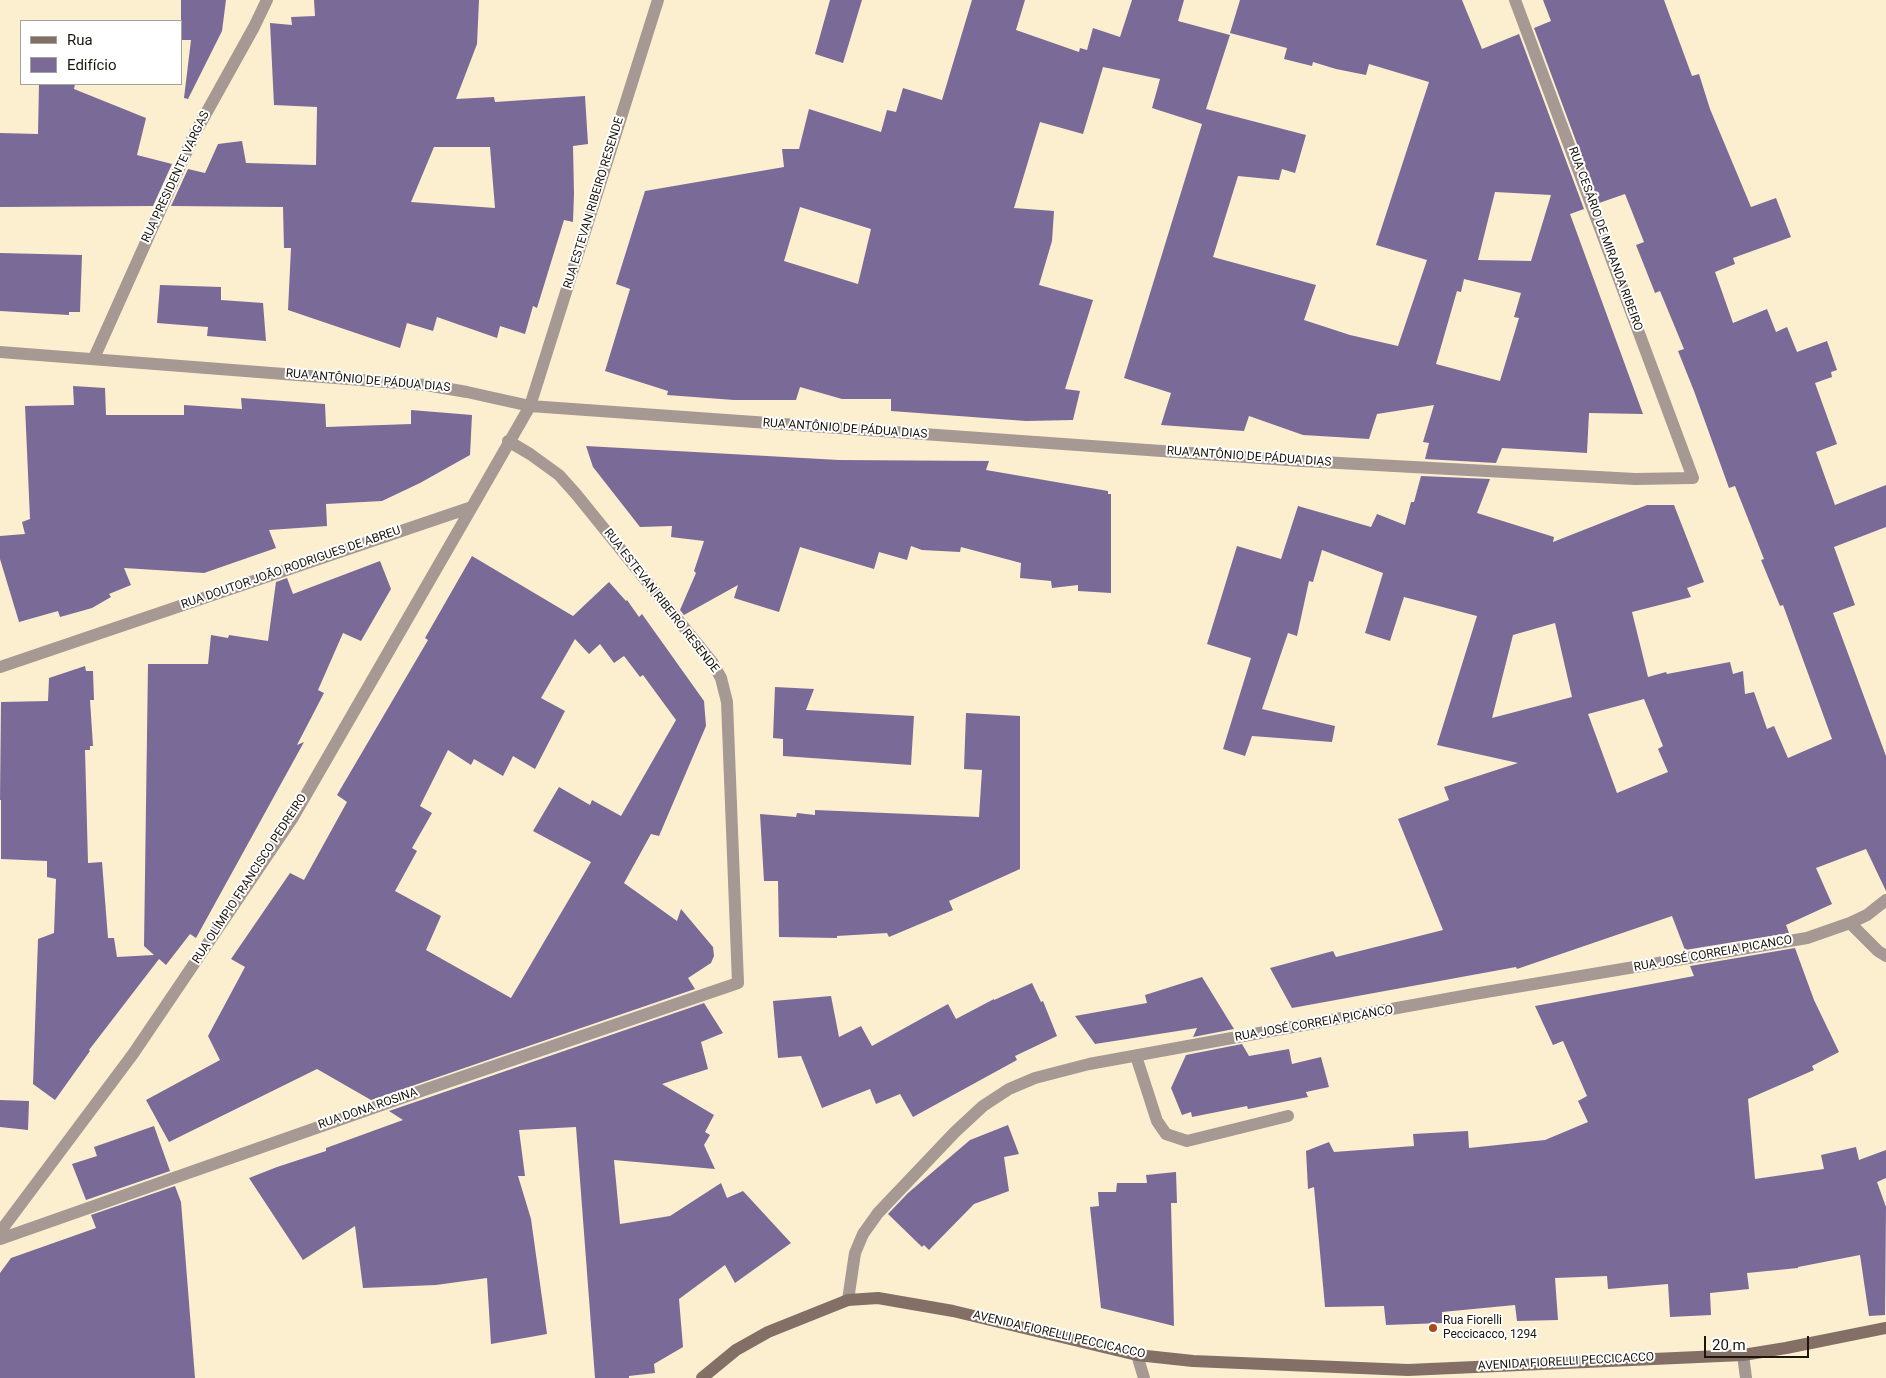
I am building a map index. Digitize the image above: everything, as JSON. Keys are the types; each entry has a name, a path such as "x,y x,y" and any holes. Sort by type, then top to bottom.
{"main road":[{"name":"AVENIDA FIORELLI PECCICACCO","path":"702,1378 736,1350 768,1332 848,1300 878,1298 953,1311 1137,1355 1193,1362 1373,1373 1412,1374 1743,1354 1786,1348 1886,1328"}],"street":[{"name":"RUA PRESIDENTE VARGAS","path":"94,358 194,135 267,0"},
{"name":"RUA ESTEVAN RIBEIRO RESENDE","path":"530,406 658,0"},
{"name":"RUA CESÁRIO DE MIRANDA RIBEIRO","path":"1515,0 1693,478"},
{"name":"RUA ANTÔNIO DE PÁDUA DIAS","path":"0,352 426,385 530,406 1302,461 1635,479 1693,478"},
{"path":"472,507 508,441 530,406"},
{"name":"RUA ESTEVAN RIBEIRO RESENDE","path":"508,441 530,454 558,475 576,494 712,662 721,678 727,702 738,983"},
{"name":"RUA DOUTOR JOÃO RODRIGUES DE ABREU","path":"0,667 472,507"},
{"name":"RUA OLÍMPIO FRANCISCO PEDREIRO","path":"0,1232 133,1054 292,819 472,507"},
{"name":"RUA JOSÉ CORREIA PICANCO","path":"848,1300 855,1253 863,1234 878,1213 955,1132 983,1106 1009,1089 1035,1078 1089,1064 1474,994 1807,938 1850,923 1886,900"},
{"path":"1850,923 1878,951 1886,956"},
{"name":"RUA DONA ROSINA","path":"0,1239 424,1090 738,983"},
{"path":"1136,1056 1157,1121 1166,1134 1187,1141 1288,1116"},
{"path":"1743,1354 1746,1378"},
{"path":"1137,1355 1144,1378"}],"building":[{"path":"181,0 226,0 222,31 188,99 184,98 191,40 182,40"},
{"path":"314,0 479,0 477,44 456,99 494,97 495,102 585,96 588,144 573,146 573,222 564,220 537,308 533,306 525,334 500,326 497,338 437,317 433,331 407,323 400,348 288,310 291,248 284,248 283,207 171,206 188,169 205,173 218,144 242,141 246,163 316,165 317,107 274,105 270,23 292,25 291,17 315,16","holes":["434,147 490,147 495,208 411,202"]},
{"path":"830,0 862,0 843,63 815,54"},
{"path":"972,0 1025,0 1016,30 1079,52 1080,48 1087,50 1093,28 1120,37 1132,0 1184,0 1178,21 1230,35 1206,109 1306,135 1295,173 1282,169 1279,180 1238,176 1213,257 1316,285 1304,320 1350,335 1398,346 1427,260 1376,245 1429,82 1369,64 1366,75 1313,62 1312,66 1284,59 1287,48 1230,33 1240,0 1462,0 1482,49 1519,34 1584,209 1570,214 1643,414 1589,413 1587,453 1502,448 1496,463 1425,459 1429,443 1423,442 1434,405 1377,414 1369,439 1303,435 1249,416 1244,431 1161,425 1171,393 1124,378 1202,124 1152,108 1160,79 1103,67 1083,134 1040,122 1014,208 1054,211 1052,241 1039,285 1093,300 1065,389 1080,391 1073,420 1026,421 891,411 891,399 842,399 800,387 796,400 734,400 667,395 668,391 605,371 630,289 616,284 645,191 784,167 782,149 799,149 809,109 881,132 887,110 896,112 903,88 942,100","holes":["1495,192 1551,195 1531,261 1478,260","800,207 871,229 858,284 784,261","1464,279 1521,293 1514,317 1519,318 1500,381 1436,364 1457,291 1461,292"]},
{"path":"1543,0 1664,0 1692,76 1699,74 1710,109 1751,207 1776,198 1791,237 1733,258 1735,264 1715,272 1733,323 1767,309 1776,332 1787,327 1797,352 1827,341 1837,370 1831,372 1832,377 1815,383 1837,444 1816,452 1835,505 1886,485 1886,527 1834,547 1855,605 1833,613 1886,756 1886,891 1866,849 1816,868 1832,904 1786,925 1789,933 1685,950 1672,916 1517,969 1516,967 1292,1008 1270,968 1333,951 1336,957 1443,930 1398,819 1449,800 1444,787 1518,763 1437,745 1477,616 1404,597 1390,641 1365,633 1383,573 1322,550 1313,582 1309,581 1297,636 1288,633 1262,709 1335,726 1332,742 1252,736 1245,756 1223,749 1251,658 1207,644 1237,546 1281,559 1298,506 1371,527 1377,514 1405,525 1421,476 1490,479 1477,513 1554,537 1553,542 1647,505 1674,505 1704,582 1687,588 1691,597 1632,612 1648,677 1666,672 1667,674 1730,662 1733,674 1743,671 1745,694 1754,692 1767,729 1774,726 1788,758 1832,739 1783,605 1780,606 1761,560 1764,559 1735,486 1729,488 1678,351 1684,349 1660,291 1655,293 1636,245 1644,242 1625,194 1599,203 1534,28 1551,21","holes":["1555,623 1572,697 1492,718 1513,635","1644,699 1663,746 1658,749 1668,772 1617,793 1588,714"]},
{"path":"39,85 75,85 74,89 146,118 137,155 172,164 153,206 0,207 0,133 38,134"},
{"path":"0,253 82,255 80,312 69,312 69,315 0,311"},
{"path":"160,285 221,287 221,300 263,303 266,341 207,336 208,327 157,323"},
{"path":"73,386 105,388 106,415 184,415 184,405 242,409 241,398 325,404 326,427 411,424 411,410 472,415 470,455 420,483 382,501 326,504 327,526 269,530 276,548 204,573 124,568 131,585 109,594 111,597 92,608 60,617 58,611 19,622 0,559 0,536 25,534 22,522 30,519 25,406 74,405"},
{"path":"586,446 839,460 989,461 986,470 1108,491 1108,494 1111,494 1111,593 1078,591 1078,585 1052,588 1051,581 1020,578 1021,563 961,547 960,552 922,550 911,546 907,560 879,552 874,569 800,547 779,612 734,598 738,585 684,615 680,610 696,573 694,571 704,541 671,537 672,526 640,527 593,467"},
{"path":"472,556 573,616 609,582 627,600 639,617 642,614 704,701 706,726 659,836 651,834 624,883 677,921 681,909 713,947 714,956 711,963 688,978 695,989 371,1100 317,1069 169,1142 146,1100 220,1060 208,1036 245,967 231,959 290,873 304,880 347,802 337,795 428,640 425,638","holes":["575,639 589,654 600,644 614,663 624,656 640,677 643,675 676,720 621,816 592,800 590,805 559,787 533,831 591,862 511,998 426,950 441,916 395,891 417,851 412,848 432,813 420,806 448,750 471,765 474,759 503,776 513,756 535,769 565,711 541,698"]},
{"path":"380,561 391,589 361,641 343,633 318,690 324,693 297,745 304,742 196,938 190,934 166,965 159,959 89,1050 55,1100 33,1084 38,939 54,933 56,879 47,877 47,861 1,859 1,702 48,701 49,678 85,666 86,671 93,671 94,700 90,700 93,746 90,746 90,750 85,750 88,863 102,862 108,938 114,938 117,957 154,955 144,946 148,664 208,664 211,635 228,638 229,635 268,641 276,582 287,578 293,594"},
{"path":"775,687 814,689 806,710 914,716 911,765 783,756 783,739 773,738"},
{"path":"966,713 1020,716 1020,869 949,901 953,910 889,937 887,933 837,936 837,938 779,937 778,881 764,881 760,814 796,817 797,813 815,815 815,810 979,817 982,770 964,769"},
{"path":"1795,948 1814,1000 1839,1052 1812,1066 1814,1070 1748,1099 1755,1179 1824,1169 1821,1155 1856,1147 1859,1160 1886,1150 1886,1178 1877,1182 1886,1207 1885,1315 1869,1316 1860,1255 1798,1268 1747,1273 1749,1289 1710,1293 1711,1315 1670,1317 1668,1284 1608,1289 1607,1276 1555,1278 1558,1320 1517,1321 1515,1305 1442,1312 1443,1323 1386,1325 1384,1306 1325,1307 1314,1187 1308,1189 1306,1151 1329,1142 1334,1152 1414,1146 1413,1134 1468,1131 1469,1148 1545,1140 1588,1122 1578,1101 1587,1096 1563,1041 1553,1045 1535,1006 1694,976 1690,966"},
{"path":"1202,977 1234,1029 1193,1037 1197,1028 1095,1044 1075,1016 1147,1003 1145,995"},
{"path":"1032,983 1041,1002 1043,1001 1057,1036 1015,1056 1017,1060 913,1117 900,1094 876,1104 870,1089 822,1108 801,1056 778,1058 773,1001 831,996 839,1037 861,1026 872,1046 948,1004 956,1019 994,999"},
{"path":"704,1003 723,1033 701,1042 708,1069 662,1084 714,1115 705,1132 710,1135 704,1145 715,1169 614,1160 620,1224 670,1216 721,1183 727,1198 743,1191 791,1243 735,1283 725,1265 679,1299 683,1347 654,1364 655,1373 629,1376 629,1378 595,1378 576,1127 519,1130 525,1176 518,1176 531,1219 547,1334 491,1344 487,1278 436,1285 363,1288 355,1226 303,1260 249,1178 326,1151 326,1148 403,1120 389,1111"},
{"path":"1242,1044 1249,1056 1289,1049 1292,1064 1321,1057 1329,1087 1306,1092 1308,1097 1248,1109 1247,1106 1192,1117 1191,1112 1182,1115 1171,1088 1186,1055"},
{"path":"0,1100 29,1101 28,1130 0,1127"},
{"path":"1008,1125 1019,1154 1004,1157 1009,1191 974,1204 929,1250 924,1245 922,1247 888,1214 908,1193 970,1140"},
{"path":"154,1126 170,1171 86,1200 72,1164 97,1156 94,1147"},
{"path":"1176,1172 1177,1203 1171,1203 1174,1326 1101,1308 1090,1207 1099,1206 1098,1192 1116,1192 1117,1183 1147,1183 1146,1175"},
{"path":"175,1186 181,1202 195,1378 0,1378 0,1273 11,1258 96,1228 91,1215"}],"place":[{"name":"Rua Fiorelli Peccicacco, 1294","path":"1433,1328"}]}
